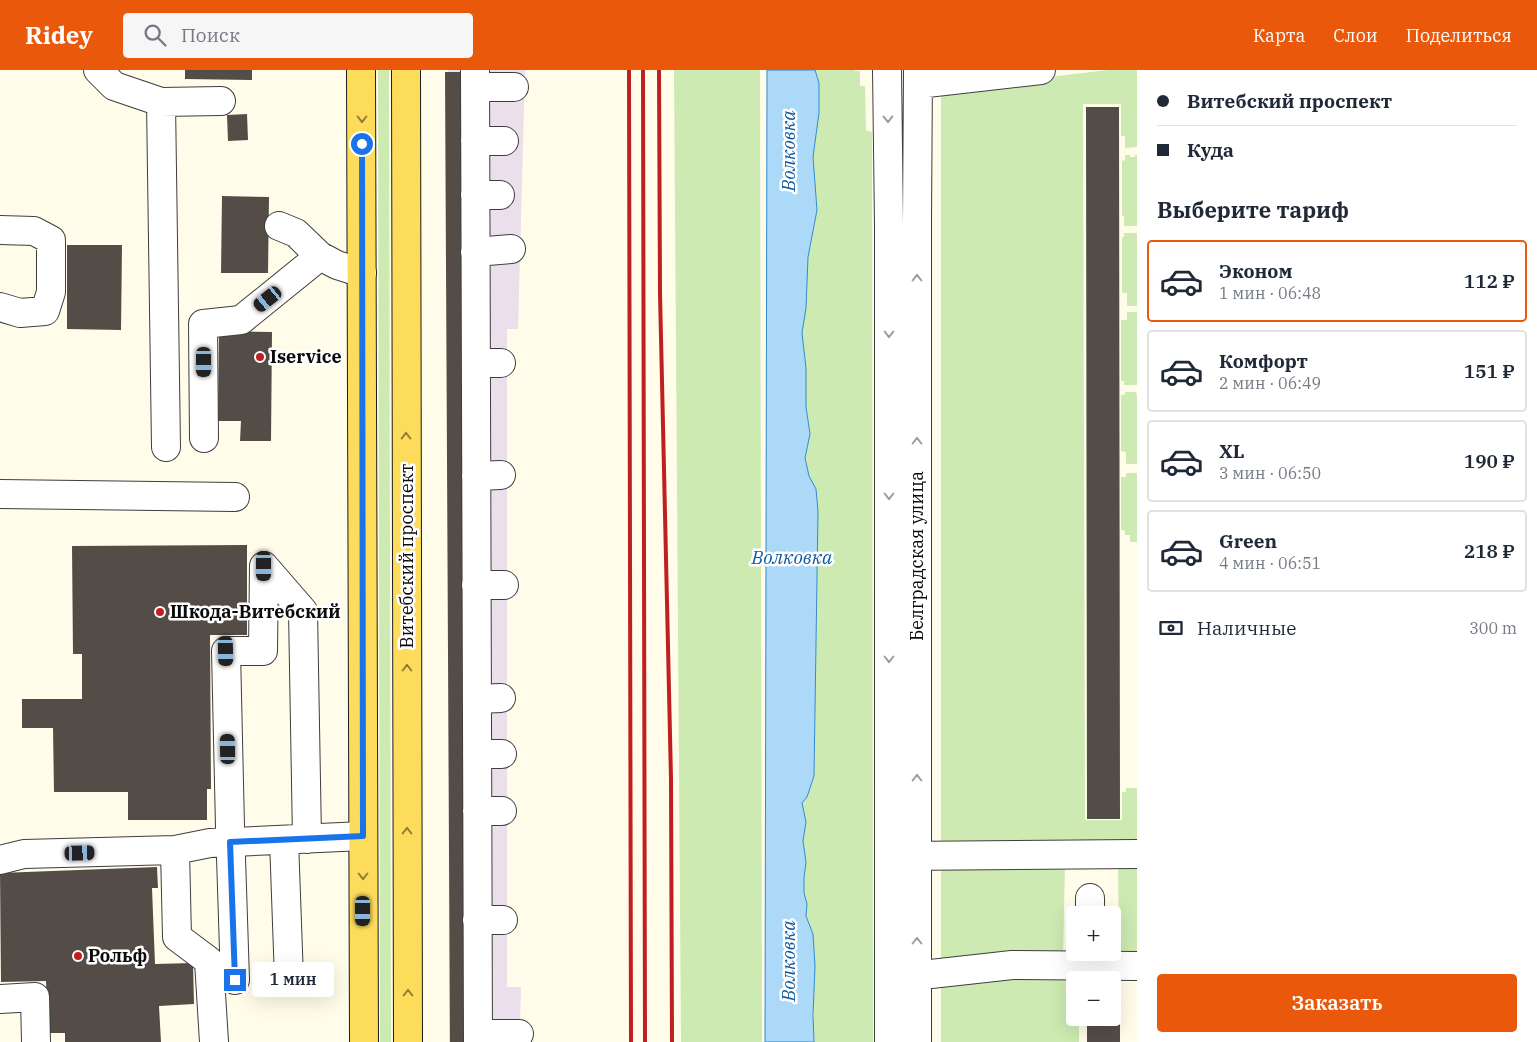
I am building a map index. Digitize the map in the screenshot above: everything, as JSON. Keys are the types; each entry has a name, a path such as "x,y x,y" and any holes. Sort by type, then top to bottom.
{"main road":[{"path":"362,70 364,1042"},
{"name":"Витебский проспект","path":"406,70 408,1042"}],"street":[{"path":"98,70 114,86 145,88 220,101"},
{"name":"Белградская улица","path":"888,70 889,1042"},
{"path":"918,77 1041,70"},
{"name":"Белградская улица","path":"917,1042 918,77"},
{"path":"514,87 475,78 475,141 488,195 476,252 488,306 489,476 488,530 476,585 488,642 490,811 489,979 478,1038 519,1034"},
{"path":"145,88 166,446"},
{"path":"475,141 504,141"},
{"path":"279,226 296,233 320,256 337,265 362,273"},
{"path":"0,230 34,231 52,240 51,292 45,311 20,313 0,307"},
{"path":"476,252 511,249"},
{"path":"204,438 204,324 241,320 320,256"},
{"path":"0,494 235,497"},
{"path":"235,980 226,651 263,651 264,566 303,611 289,979"},
{"path":"476,585 504,585"},
{"path":"0,860 24,854 175,850 210,843 363,836"},
{"path":"175,850 177,938 209,961 214,1042"},
{"path":"889,856 1137,854"},
{"path":"889,976 917,976 1066,961"},
{"path":"1103,961 1137,966"},
{"path":"0,998 35,997 36,1042"}],"shaded area":[{"path":"448,70 525,70 518,329 507,329 507,987 521,987 520,1025 530,1025 531,1042 449,1042"}],"green space":[{"path":"378,70 389,70 391,1042 380,1042"},
{"path":"674,70 760,70 762,1042 681,1042"},
{"path":"815,70 860,71 860,86 865,86 866,130 872,132 873,1042 814,1042 813,934 806,916 807,904 804,893 806,862 803,841 806,822 802,803 807,796 814,776 818,511 816,489 808,476 805,458 810,433 806,407 806,368 802,333 806,308 808,257 817,210 813,157 819,113 819,83"},
{"path":"1108,70 1137,70 1137,147 1125,148 1125,136 1121,136 1121,104 1083,104 1085,820 1122,820 1122,792 1126,792 1126,788 1137,788 1137,843 941,847 941,90"},
{"path":"1125,155 1135,157 1137,155 1137,226 1124,226 1124,216 1122,216 1122,161 1125,160"},
{"path":"1124,233 1137,233 1137,306 1127,306 1127,293 1122,293 1122,237 1124,237"},
{"path":"1127,312 1137,312 1137,385 1124,385 1124,381 1121,381 1121,320 1127,320"},
{"path":"1125,392 1136,392 1137,396 1137,464 1126,464 1126,452 1121,451 1121,395 1125,394"},
{"path":"1126,473 1137,473 1137,542 1130,542 1130,535 1125,535 1125,531 1121,530 1121,477 1126,477"},
{"path":"1065,863 1063,958 941,964 941,872 943,869"},
{"path":"1137,864 1137,958 1121,954 1121,906 1118,906 1118,867"},
{"path":"1003,977 1066,977 1066,1026 1079,1026 1079,1042 941,1042 941,983"}],"water":[{"name":"Волковка","path":"767,70 815,70 819,83 819,113 813,157 817,210 808,257 806,308 802,333 806,368 806,407 810,434 805,458 809,476 816,489 818,511 814,776 807,797 802,803 806,822 803,841 806,862 804,893 807,904 806,916 813,934 815,966 814,1042 765,1042"}],"building":[{"path":"185,70 252,70 252,80 185,79"},
{"path":"445,72 465,72 468,1042 450,1042"},
{"path":"1086,107 1119,107 1120,819 1087,819"},
{"path":"247,114 248,140 228,141 227,115"},
{"path":"222,196 269,197 268,273 221,273"},
{"path":"67,245 122,245 121,330 67,329"},
{"path":"219,331 272,332 271,441 240,441 241,421 218,421"},
{"path":"247,545 247,635 210,635 211,789 207,789 207,820 128,820 128,792 54,792 53,728 22,728 22,699 82,699 82,654 73,654 72,546"},
{"name":"Рольф","path":"157,867 158,888 152,888 155,964 193,963 194,1004 159,1006 161,1042 65,1042 65,1033 48,1033 46,981 1,982 0,873"},
{"path":"1087,1026 1120,1026 1120,1042 1087,1042"}],"railway":[{"path":"629,70 631,1042"},
{"path":"643,70 645,1042"},
{"path":"659,70 660,293 671,779 672,1042"}],"place":[{"name":"Iservice","path":"260,357"},
{"name":"Шкода-Витебский","path":"160,612"},
{"name":"Рольф","path":"78,956"}],"route":[{"path":"235,980 230,842 363,836 362,144"}]}
